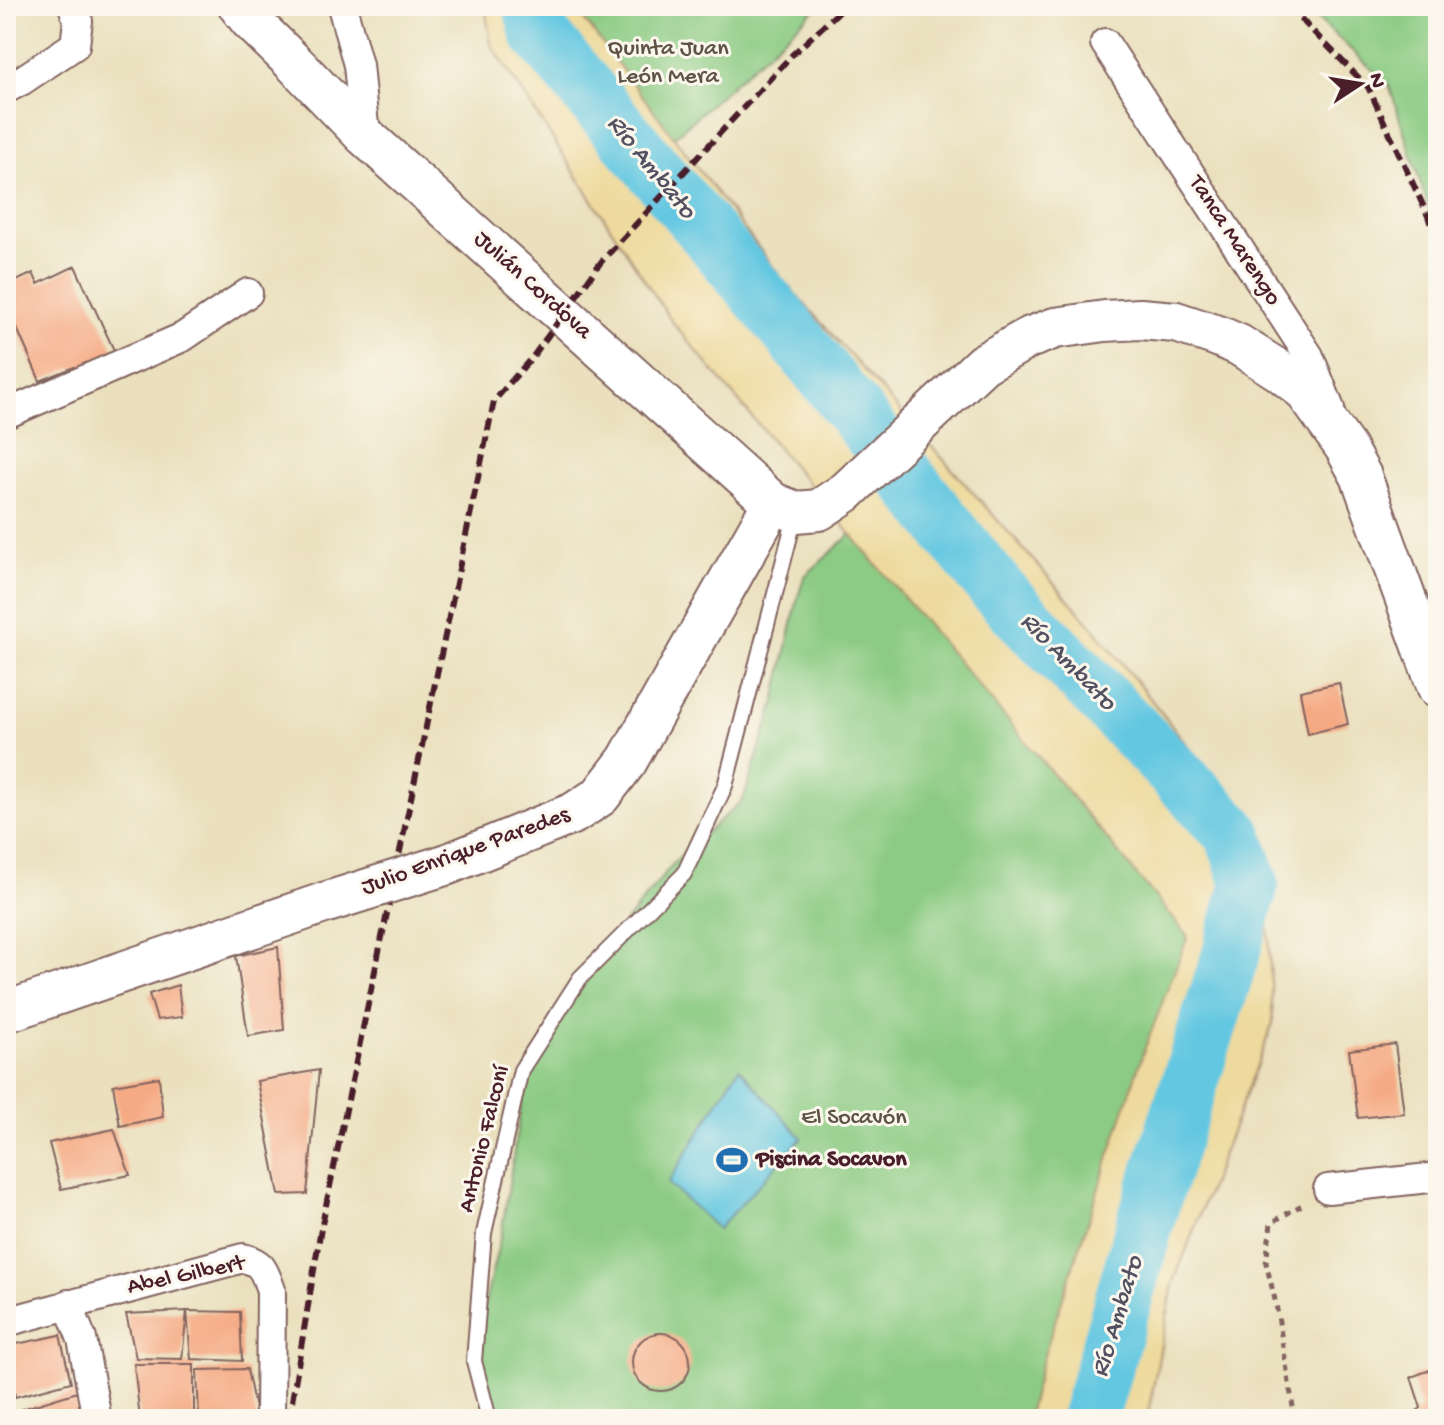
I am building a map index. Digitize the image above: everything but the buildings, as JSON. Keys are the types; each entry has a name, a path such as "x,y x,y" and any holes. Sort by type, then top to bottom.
{"main road":[{"name":"Julián Cordova","path":"239,6 365,136 785,508"},
{"path":"785,508 819,510 846,492 983,364 1028,338 1055,328 1105,321 1140,319 1176,322 1239,345 1280,371 1304,390 1345,447 1361,476 1438,688"},
{"name":"Julio Enrique Paredes","path":"6,1012 448,864 574,813 600,796 627,761 785,508"}],"street":[{"path":"342,6 358,65 365,136"},
{"path":"11,78 75,45 75,14"},
{"name":"Tanca Marengo","path":"1105,43 1309,356 1345,447"},
{"path":"6,414 183,337 248,293"},
{"path":"1328,1189 1438,1177"},
{"name":"Abel Gilbert","path":"6,1322 243,1258 256,1261 264,1271 271,1290 270,1419"},
{"path":"68,1304 82,1339 97,1419"}],"lane":[{"name":"Antonio Falconí","path":"489,1419 474,1361 484,1233 521,1070 580,978 684,874 725,786 785,508"}],"path":[{"path":"1295,1419 1266,1263 1271,1223 1328,1189"}],"green space":[{"name":"Quinta Juan León Mera","path":"552,6 819,6 664,146"},
{"path":"1304,6 1438,6 1438,238 1389,85"},
{"name":"El Socavón","path":"885,503 1216,840 1079,1419 490,1419 475,1346 502,1230 527,1066 580,978 676,860 743,800 775,702 804,577"}],"sand":[{"path":"485,6 581,6 582,17 784,281 1093,627 1264,841 1273,1023 1173,1284 1147,1419 1027,1419 1043,1358 1143,1053 1188,936 672,322 491,44"}],"water":[{"name":"Piscina Socavon","path":"739,1068 802,1138 718,1229 668,1183"}],"waterway":[{"name":"Río Ambato","path":"532,6 539,33 777,316 999,592 1233,833 1250,883 1230,957 1149,1210 1089,1419"}],"railway":[{"path":"289,1419 320,1234 494,401 534,355 601,262 792,55 845,6"},
{"path":"1288,6 1368,87 1428,216 1438,247"}],"place":[{"name":"Piscina Socavon","path":"732,1160"}]}
